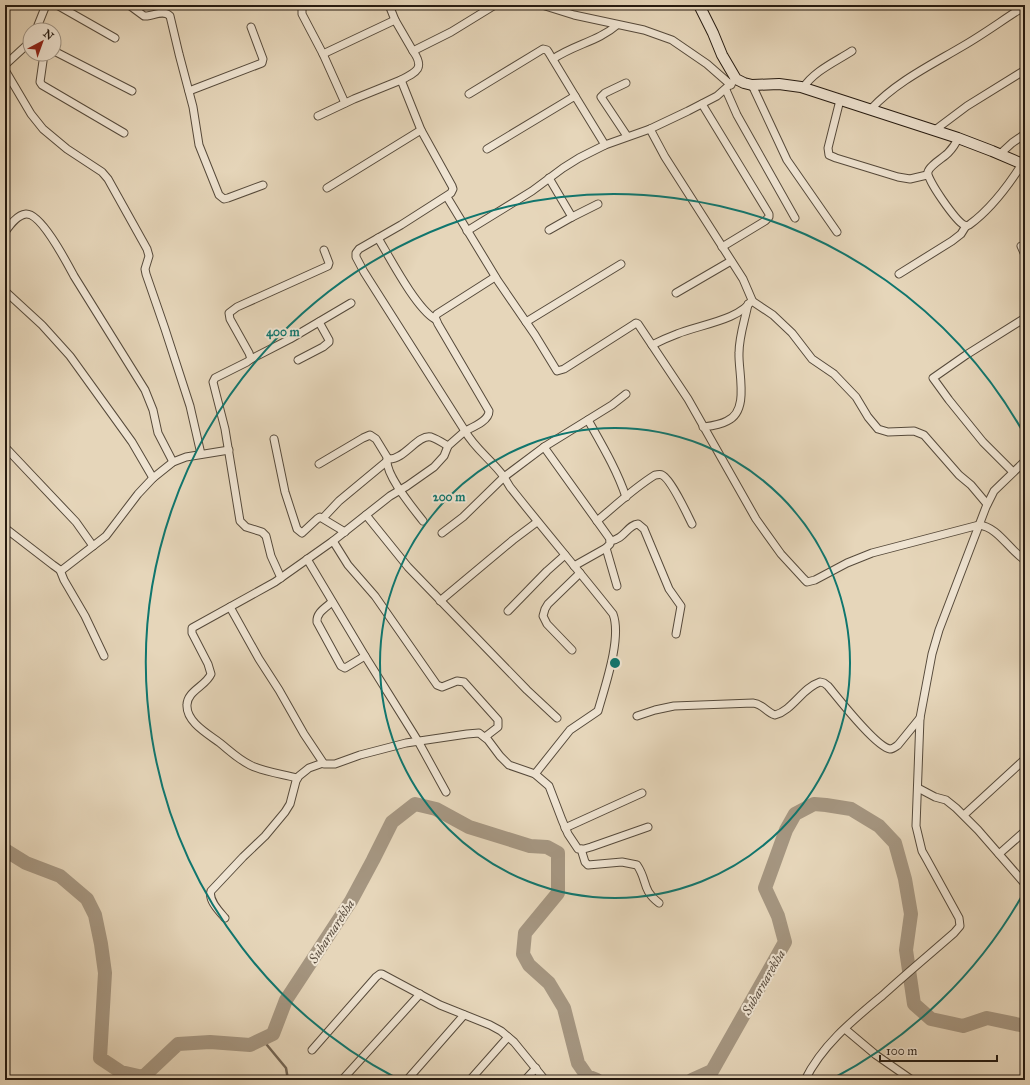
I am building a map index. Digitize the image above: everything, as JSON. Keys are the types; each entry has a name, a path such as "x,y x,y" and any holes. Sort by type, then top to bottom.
{"street":[{"path":"39,22 46,5"},
{"path":"57,5 115,38"},
{"path":"129,5 144,16 164,13 170,15 190,91 199,144 220,195 224,199 263,186"},
{"path":"306,5 302,8 302,14 323,54 345,103"},
{"path":"318,116 401,80 414,73 418,68 420,62 395,20 389,5"},
{"path":"414,51 451,32 494,5"},
{"path":"542,5 574,15 644,30 672,40 701,60 731,85"},
{"path":"699,5 722,55 731,85 737,115 795,218"},
{"path":"871,109 881,98 902,83 1025,6"},
{"path":"323,54 395,20"},
{"path":"553,59 577,46 601,36 617,24"},
{"path":"190,91 262,63 263,59 251,27"},
{"path":"5,65 22,49"},
{"path":"469,94 539,51 543,49 547,50 605,144"},
{"path":"802,88 814,74 852,51"},
{"path":"62,55 132,91"},
{"path":"43,62 40,82 42,85 124,133"},
{"path":"5,70 38,123 67,149 102,172 108,179 142,238 149,256 145,269 146,274 190,406 201,454"},
{"path":"935,130 968,106 1025,70"},
{"path":"401,80 421,130 452,186 452,191 447,197 359,249 356,253 356,257 398,327 416,353 471,442 504,477 537,522 613,614 616,628 615,642 598,711 570,730 536,774"},
{"path":"626,83 603,94 602,97 627,136"},
{"path":"467,231 532,191 579,158 605,144 650,129 702,104 731,85 779,84 802,88 935,130 1000,154 1024,165 1003,192 974,222 966,226 952,241 899,274"},
{"path":"752,85 787,160 837,232"},
{"path":"487,149 575,96"},
{"path":"840,100 828,148 829,154 836,158 898,177 910,179 928,174"},
{"path":"702,104 769,214 769,217 765,221 722,247"},
{"path":"650,129 665,156 722,247 744,279 752,298 739,350 741,389 740,404 732,418 722,423 703,427"},
{"path":"327,188 421,130"},
{"path":"1000,154 1025,134"},
{"path":"958,138 949,152 928,171 928,174 937,192 952,213 961,223 966,226"},
{"path":"549,178 572,216"},
{"path":"447,197 495,277 526,322 557,372 635,324 638,324 688,399 756,519 784,558 804,580 808,582 815,580 847,563 872,553 979,525 992,530 1013,551 1025,560"},
{"path":"549,230 572,216 598,204"},
{"path":"5,232 19,217 27,214 38,220 46,230 65,258 74,276 145,390 153,410 158,433 173,462"},
{"path":"297,778 251,766 203,731 196,724 188,711 187,700 211,674 208,664 192,633 192,629 280,578 333,541 390,496 437,463 444,456 448,446 465,431 485,420 488,416 489,410 435,319 426,312 416,300 378,238"},
{"path":"1021,246 1025,255"},
{"path":"251,359 230,319 229,313 236,307 328,266 329,263 324,250"},
{"path":"676,293 731,261"},
{"path":"526,322 621,264"},
{"path":"435,319 438,314 495,277"},
{"path":"5,291 42,325 70,356 132,442 153,478"},
{"path":"280,578 271,556 266,536 262,532 246,527 240,521 225,429 213,382 216,378 269,351 351,303"},
{"path":"652,345 678,333 721,320 750,303"},
{"path":"750,303 773,315 792,333 816,362 834,374 856,397 878,429 888,432 914,431 924,435 987,504"},
{"path":"1013,472 983,442 933,378 966,355 1025,318"},
{"path":"298,360 329,342 319,322"},
{"path":"442,533 463,517 504,477 544,447 588,420 626,394"},
{"path":"588,420 622,484 626,497"},
{"path":"319,464 370,435 376,439 387,460 387,468 400,490 423,521"},
{"path":"274,439 285,492 297,529 302,533 317,519 323,518 338,501 387,460 397,457 421,440 428,437 448,446"},
{"path":"5,447 76,522 93,546"},
{"path":"544,447 609,536 610,541"},
{"path":"60,570 64,569 106,536 138,494 153,478 173,462 186,457 229,450"},
{"path":"804,1080 813,1063 845,1028 954,933 960,926 959,918 926,858 916,826 920,718 932,654 939,630 987,504 994,491 1022,463 1025,472"},
{"path":"597,521 636,487 655,475 661,475 674,490 692,524"},
{"path":"366,515 400,559 556,718"},
{"path":"323,518 345,532"},
{"path":"440,601 537,522"},
{"path":"574,566 606,548 610,541 620,538 634,525 638,524 644,529 669,589 681,606 676,634"},
{"path":"5,528 60,570 64,580 85,616 104,656"},
{"path":"333,541 348,565 375,596 437,685 442,687 457,681 464,682 498,720 498,727 485,736"},
{"path":"606,548 617,586"},
{"path":"508,611 565,555"},
{"path":"307,559 418,741 446,792"},
{"path":"572,650 547,624 542,616 544,609 548,604 580,573"},
{"path":"332,602 320,612 317,622 340,666 345,668 365,656"},
{"path":"230,607 259,659 322,763"},
{"path":"637,716 674,706 753,703 759,704 775,715 782,712 814,685 820,682 828,686 861,726 883,746 888,748 891,749 898,745 920,718"},
{"path":"225,918 212,900 210,895 211,891 265,836 286,812 290,804 297,778 309,768 322,763 326,765 335,764 360,755 418,741 476,733 485,736 504,762 514,768 536,774 549,786 565,828 576,846 581,849 585,862 588,865 622,862 637,865 647,891 652,898 659,903"},
{"path":"964,815 1025,759"},
{"path":"918,788 935,797 946,800 964,815 1025,884"},
{"path":"565,828 642,793"},
{"path":"581,849 591,847 648,827"},
{"path":"998,854 1025,831"},
{"path":"312,1050 380,974 382,974 440,1005 490,1025 508,1037 545,1080"},
{"path":"342,1080 420,994"},
{"path":"407,1080 464,1015"},
{"path":"845,1028 876,1055 912,1080"},
{"path":"470,1080 508,1037"},
{"path":"525,1080 536,1068"}],"waterway":[{"name":"Subarnarekha","path":"5,850 26,863 60,876 87,899 95,915 105,973 100,1058 121,1072 143,1077 178,1044 210,1042 250,1045 273,1034 286,1000 351,901 392,822 415,804 436,809 469,827 530,846 547,847 558,853 558,893 525,933 523,954 529,965 549,983 564,1008 578,1063 587,1076 597,1080"},
{"name":"Subarnarekha","path":"692,1080 712,1071 785,942 778,916 765,888 786,830 795,814 814,804 851,809 879,826 895,843 905,879 911,914 906,950 914,1004 931,1019 963,1026 987,1018 1025,1026"},
{"path":"262,1039 286,1068 288,1080"}]}
